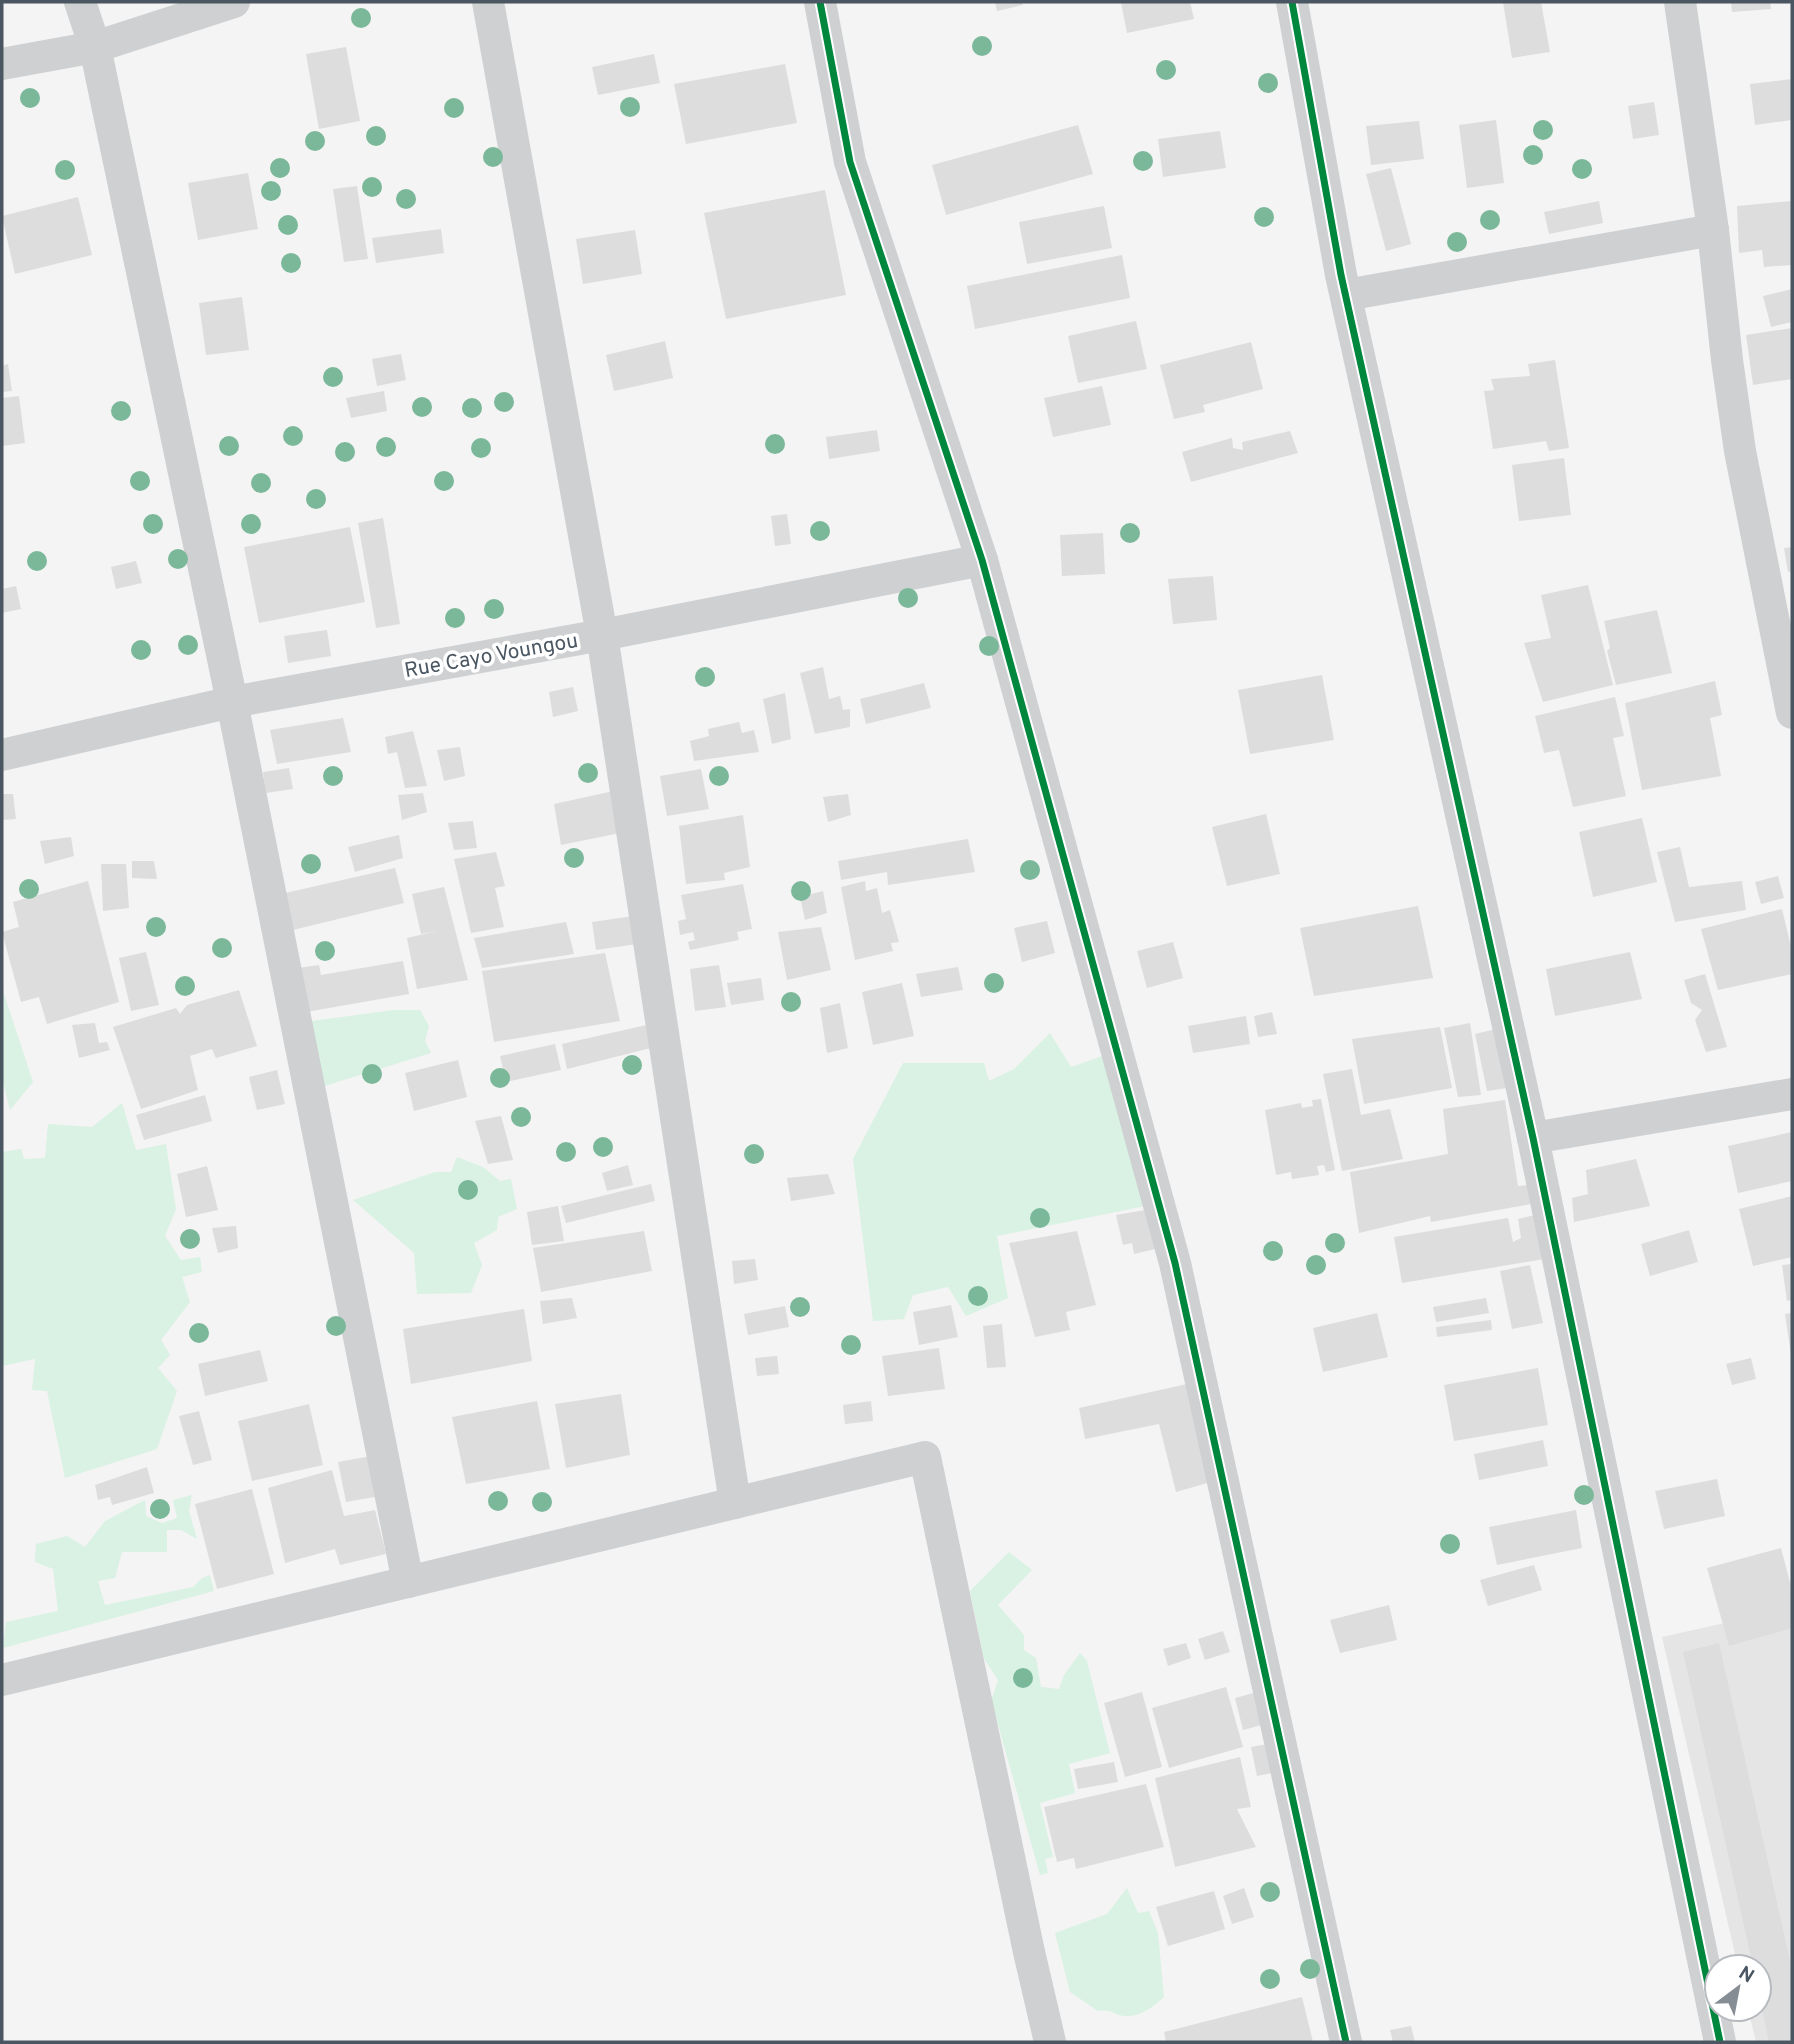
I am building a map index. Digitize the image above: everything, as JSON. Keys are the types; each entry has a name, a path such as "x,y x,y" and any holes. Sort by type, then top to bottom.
{"street":[{"path":"80,2 95,47 232,702 408,1582"},
{"path":"2,64 95,47 234,2"},
{"path":"488,2 602,635 735,1503"},
{"path":"820,2 850,162 982,560 1175,1263 1346,2042"},
{"path":"1292,2 1346,295 1533,1138 1720,2042"},
{"path":"1680,2 1713,230 1740,451 1792,713"},
{"path":"1346,295 1713,230"},
{"name":"Rue Cayo Voungou","path":"2,755 232,702 602,635 982,560"},
{"path":"1533,1138 1792,1094"},
{"path":"2,1680 925,1457 1050,2042"}],"shaded area":[{"path":"1792,1608 1792,2042 1756,2042 1751,2023 1773,2023 1773,1953 1735,1953 1662,1637"}],"green space":[{"path":"2,988 33,1082 10,1110 2,1078"},
{"path":"394,1010 420,1010 429,1026 425,1041 431,1053 318,1088 304,1022"},
{"path":"1050,1033 1071,1067 1131,1046 1170,1201 997,1236 1008,1298 966,1316 948,1287 913,1295 904,1319 873,1321 853,1159 903,1063 984,1063 989,1081 1014,1069"},
{"path":"122,1103 136,1150 166,1144 176,1209 165,1236 181,1260 200,1257 202,1272 182,1277 190,1302 161,1340 170,1355 158,1368 177,1391 157,1449 65,1478 47,1391 32,1390 35,1359 2,1366 2,1152 21,1149 24,1159 45,1158 48,1124 92,1127"},
{"path":"457,1157 483,1167 500,1181 511,1179 517,1209 498,1217 497,1230 474,1243 482,1265 471,1293 417,1294 414,1253 353,1200 435,1172 451,1172"},
{"path":"192,1495 189,1511 197,1539 181,1530 167,1530 167,1552 122,1552 115,1578 98,1581 105,1605 193,1587 202,1578 210,1575 214,1591 3,1648 6,1622 58,1611 53,1569 35,1562 36,1544 67,1536 85,1547 105,1521 145,1500 146,1516 162,1523 177,1518 173,1500"},
{"path":"1009,1552 1032,1570 998,1605 1024,1635 1024,1650 1036,1658 1041,1687 1059,1689 1064,1675 1080,1653 1087,1661 1110,1753 1069,1764 1075,1793 1040,1803 1053,1857 1045,1859 1048,1873 1040,1875 997,1721 987,1713 998,1680 984,1659 970,1591"},
{"path":"1127,1888 1138,1913 1149,1911 1158,1933 1164,1997 1141,2013 1124,2016 1098,2011 1070,1992 1055,1933 1107,1914"}],"building":[{"path":"995,2 1022,2 1023,5 997,11"},
{"path":"1190,2 1194,19 1127,33 1121,3"},
{"path":"1503,2 1541,2 1550,52 1512,58"},
{"path":"1731,2 1770,2 1771,9 1732,12"},
{"path":"346,47 360,121 319,129 306,54"},
{"path":"654,54 660,83 598,95 592,67"},
{"path":"785,64 797,123 686,144 674,84"},
{"path":"1792,79 1792,120 1755,125 1750,84"},
{"path":"1654,102 1659,135 1633,139 1628,106"},
{"path":"1496,120 1504,183 1467,188 1459,125"},
{"path":"1419,121 1424,159 1371,165 1366,126"},
{"path":"1078,125 1093,174 946,215 932,165"},
{"path":"1220,131 1226,168 1163,177 1158,139"},
{"path":"1391,168 1411,244 1386,251 1366,174"},
{"path":"248,173 258,229 198,240 188,183"},
{"path":"357,186 368,259 344,262 333,189"},
{"path":"825,190 846,295 726,319 704,213"},
{"path":"78,197 92,255 15,274 2,216"},
{"path":"1599,201 1603,223 1549,234 1544,212"},
{"path":"1792,201 1792,265 1764,267 1762,250 1739,253 1737,206"},
{"path":"1104,206 1112,248 1027,264 1019,222"},
{"path":"441,229 444,253 376,263 372,238"},
{"path":"635,230 642,274 583,284 576,239"},
{"path":"1122,255 1130,298 975,329 967,286"},
{"path":"1792,289 1792,322 1771,327 1763,296"},
{"path":"242,297 249,350 206,355 199,303"},
{"path":"1136,321 1147,369 1078,383 1068,336"},
{"path":"1792,328 1792,379 1753,385 1746,335"},
{"path":"665,341 673,378 614,391 606,355"},
{"path":"1251,342 1263,389 1203,405 1205,412 1174,419 1160,365"},
{"path":"401,354 406,380 377,386 372,359"},
{"path":"1555,360 1569,448 1549,451 1546,441 1493,449 1484,391 1494,390 1491,379 1530,376 1528,364"},
{"path":"8,364 12,391 2,392 2,366"},
{"path":"1102,386 1111,425 1053,437 1044,398"},
{"path":"384,391 387,411 351,418 346,398"},
{"path":"19,396 25,443 2,446 2,398"},
{"path":"877,430 880,451 829,459 826,437"},
{"path":"1290,431 1298,453 1191,482 1182,452 1232,438 1233,448 1243,450 1242,442"},
{"path":"1564,458 1571,515 1519,521 1512,465"},
{"path":"787,514 791,544 775,546 771,516"},
{"path":"383,518 400,624 376,628 358,523"},
{"path":"350,527 365,602 259,623 244,547"},
{"path":"1103,533 1105,574 1062,576 1060,535"},
{"path":"1792,547 1792,571 1788,572 1784,548"},
{"path":"136,561 142,583 116,589 111,567"},
{"path":"1213,576 1217,620 1173,624 1168,579"},
{"path":"1588,585 1613,685 1543,702 1524,643 1551,638 1541,595"},
{"path":"16,586 21,609 2,613 2,589"},
{"path":"1657,610 1672,673 1616,685 1607,651 1610,648 1604,621"},
{"path":"327,630 331,656 288,663 284,636"},
{"path":"823,667 829,699 840,696 843,710 850,709 850,727 815,734 800,673"},
{"path":"1322,675 1334,740 1250,754 1238,690"},
{"path":"1715,681 1722,715 1710,718 1721,776 1642,790 1625,703"},
{"path":"924,683 931,708 866,724 860,699"},
{"path":"573,687 578,711 553,717 549,692"},
{"path":"785,693 791,739 772,744 763,699"},
{"path":"1615,697 1624,736 1613,738 1626,796 1573,807 1559,750 1544,753 1535,716"},
{"path":"343,718 351,752 277,764 270,730"},
{"path":"739,722 742,733 754,730 759,752 694,761 690,741 709,736 708,729"},
{"path":"413,731 427,786 405,788 397,752 388,754 385,737"},
{"path":"460,747 465,776 444,781 437,750"},
{"path":"289,768 293,789 266,793 263,772"},
{"path":"701,769 709,809 667,816 660,776"},
{"path":"618,790 625,832 561,845 554,804"},
{"path":"423,793 427,812 402,820 398,795"},
{"path":"2,794 13,794 16,819 2,820"},
{"path":"848,794 851,815 828,822 823,797"},
{"path":"1266,814 1280,874 1227,886 1212,827"},
{"path":"743,815 750,867 724,873 725,880 686,884 679,826"},
{"path":"1642,818 1657,882 1593,897 1579,832"},
{"path":"473,821 477,848 454,850 448,823"},
{"path":"399,835 403,858 355,872 348,847"},
{"path":"71,837 74,856 45,864 40,841"},
{"path":"968,839 975,872 888,885 887,872 841,880 838,861"},
{"path":"1680,847 1689,887 1742,881 1746,910 1675,922 1657,852"},
{"path":"496,852 505,886 495,888 504,927 471,933 454,859"},
{"path":"132,861 154,861 157,879 132,878"},
{"path":"101,864 126,864 129,908 103,911"},
{"path":"395,868 404,903 289,931 281,894"},
{"path":"1778,876 1784,898 1761,904 1755,882"},
{"path":"88,881 119,1002 47,1024 39,997 21,1002 2,932 19,927 13,902"},
{"path":"865,881 866,891 877,888 882,913 890,910 899,942 891,943 893,951 855,960 841,887"},
{"path":"743,884 752,929 737,932 739,940 690,950 688,942 695,940 693,932 680,935 678,921 686,919 681,895"},
{"path":"444,887 468,980 417,989 407,938 437,931 421,934 412,894"},
{"path":"823,891 827,913 805,920 800,897"},
{"path":"1418,906 1433,978 1314,996 1300,928"},
{"path":"1782,909 1792,951 1792,974 1718,990 1701,929"},
{"path":"640,915 644,943 596,950 592,922"},
{"path":"1047,921 1055,953 1022,962 1014,928"},
{"path":"566,922 574,954 482,968 474,938"},
{"path":"821,927 831,970 787,980 778,932"},
{"path":"1173,942 1183,978 1147,988 1137,951"},
{"path":"146,952 159,1005 131,1011 119,958"},
{"path":"1630,952 1642,999 1555,1016 1546,969"},
{"path":"605,953 620,1021 494,1042 482,971"},
{"path":"403,961 409,994 306,1012 298,968 319,965 321,975"},
{"path":"719,965 726,1007 695,1011 690,969"},
{"path":"958,967 963,990 921,997 916,974"},
{"path":"1705,974 1727,1047 1706,1052 1695,1020 1702,1010 1691,1003 1684,980"},
{"path":"761,978 764,1000 731,1005 727,983"},
{"path":"902,983 914,1036 873,1045 862,992"},
{"path":"239,990 257,1046 216,1058 212,1049 190,1056 198,1090 141,1109 113,1027 176,1008 180,1014 187,1005"},
{"path":"840,1003 848,1048 827,1053 820,1008"},
{"path":"1272,1012 1277,1034 1258,1037 1254,1016"},
{"path":"1246,1016 1250,1044 1193,1053 1188,1026"},
{"path":"95,1023 99,1043 107,1042 110,1050 79,1058 72,1025"},
{"path":"1470,1023 1481,1095 1458,1097 1444,1028"},
{"path":"651,1024 655,1047 567,1069 562,1044"},
{"path":"1440,1027 1452,1088 1364,1104 1352,1039"},
{"path":"1496,1029 1507,1088 1487,1091 1475,1034"},
{"path":"555,1044 561,1070 506,1082 500,1056"},
{"path":"458,1060 467,1097 414,1111 405,1073"},
{"path":"1352,1069 1361,1115 1390,1109 1403,1159 1342,1171 1323,1074"},
{"path":"277,1070 285,1104 257,1110 249,1077"},
{"path":"205,1095 212,1121 144,1140 136,1115"},
{"path":"1321,1099 1335,1170 1326,1172 1324,1165 1317,1166 1319,1175 1292,1179 1291,1172 1276,1175 1265,1110 1301,1103 1302,1108 1313,1106 1312,1100"},
{"path":"1505,1100 1518,1186 1528,1185 1531,1204 1431,1222 1430,1216 1359,1233 1350,1172 1448,1154 1443,1109"},
{"path":"501,1116 513,1160 488,1164 475,1121"},
{"path":"1792,1132 1792,1181 1738,1193 1728,1146"},
{"path":"1636,1159 1650,1206 1574,1222 1572,1198 1588,1194 1586,1170"},
{"path":"628,1165 633,1185 607,1191 602,1173"},
{"path":"207,1166 218,1210 186,1217 177,1174"},
{"path":"828,1174 835,1194 791,1201 787,1178"},
{"path":"651,1184 655,1201 566,1223 561,1206"},
{"path":"1792,1196 1792,1257 1753,1266 1739,1209"},
{"path":"558,1206 564,1241 532,1245 527,1212"},
{"path":"1145,1210 1155,1249 1134,1254 1132,1243 1123,1245 1116,1215"},
{"path":"1535,1215 1544,1259 1402,1283 1394,1237 1508,1218 1513,1242 1521,1238 1518,1219"},
{"path":"236,1226 238,1248 218,1253 212,1228"},
{"path":"1689,1230 1698,1262 1650,1276 1641,1244"},
{"path":"644,1231 652,1271 541,1292 533,1248"},
{"path":"1077,1231 1096,1305 1066,1312 1070,1330 1035,1337 1009,1243"},
{"path":"755,1259 758,1280 734,1284 732,1261"},
{"path":"1792,1264 1792,1300 1787,1301 1782,1265"},
{"path":"1530,1265 1543,1323 1512,1329 1500,1271"},
{"path":"572,1298 577,1318 543,1324 540,1301"},
{"path":"1486,1298 1489,1313 1436,1322 1433,1307"},
{"path":"951,1305 958,1337 919,1345 913,1312"},
{"path":"785,1306 789,1327 748,1335 744,1314"},
{"path":"524,1309 532,1361 411,1384 403,1329"},
{"path":"1377,1313 1388,1357 1323,1372 1313,1328"},
{"path":"1792,1313 1792,1355 1791,1355 1785,1314"},
{"path":"1491,1320 1492,1330 1437,1337 1436,1327"},
{"path":"1002,1324 1006,1367 987,1368 983,1326"},
{"path":"939,1348 945,1389 888,1396 882,1356"},
{"path":"260,1350 268,1381 205,1396 198,1364"},
{"path":"777,1356 779,1374 757,1376 755,1358"},
{"path":"1751,1358 1756,1379 1732,1385 1726,1364"},
{"path":"1538,1368 1548,1425 1454,1441 1444,1385"},
{"path":"1187,1384 1211,1482 1176,1492 1159,1424 1085,1439 1079,1408"},
{"path":"621,1394 630,1455 566,1468 555,1404"},
{"path":"537,1401 550,1469 466,1484 452,1417"},
{"path":"871,1401 873,1421 845,1424 843,1405"},
{"path":"309,1404 323,1465 252,1481 238,1421"},
{"path":"199,1411 212,1460 193,1465 179,1416"},
{"path":"1543,1440 1548,1466 1479,1480 1474,1454"},
{"path":"371,1456 380,1496 346,1502 338,1462"},
{"path":"147,1467 154,1493 112,1505 110,1497 98,1500 95,1485"},
{"path":"332,1470 344,1516 375,1510 386,1554 340,1565 335,1549 285,1563 268,1488"},
{"path":"1717,1479 1725,1516 1664,1529 1655,1491"},
{"path":"252,1489 274,1574 217,1589 195,1504"},
{"path":"1576,1510 1582,1548 1497,1565 1489,1527"},
{"path":"1781,1548 1792,1590 1792,1628 1729,1646 1707,1568"},
{"path":"1534,1565 1542,1590 1488,1606 1480,1580"},
{"path":"1389,1605 1397,1640 1340,1653 1330,1620"},
{"path":"1223,1631 1230,1652 1205,1660 1198,1639"},
{"path":"1186,1643 1191,1658 1168,1666 1163,1649"},
{"path":"1719,1643 1792,1969 1792,2042 1769,2042 1765,2023 1773,2023 1773,1953 1750,1953 1683,1652"},
{"path":"1226,1687 1243,1747 1169,1768 1152,1708"},
{"path":"1261,1691 1269,1723 1243,1730 1235,1698"},
{"path":"1142,1692 1162,1767 1125,1777 1104,1703"},
{"path":"1274,1743 1281,1771 1257,1776 1251,1747"},
{"path":"1240,1757 1251,1807 1237,1809 1256,1847 1175,1867 1155,1778"},
{"path":"1114,1762 1118,1782 1078,1789 1074,1769"},
{"path":"1146,1784 1164,1847 1076,1869 1074,1858 1057,1862 1044,1807"},
{"path":"1244,1888 1254,1917 1232,1924 1223,1896"},
{"path":"1214,1891 1225,1929 1168,1946 1156,1907"},
{"path":"1302,1997 1313,2042 1166,2042 1164,2032"},
{"path":"1411,2026 1415,2042 1393,2042 1390,2030"}],"cycle path":[{"path":"820,2 850,162 982,560 1175,1263 1346,2042"},
{"path":"1292,2 1341,275 1533,1138 1720,2042"}]}
